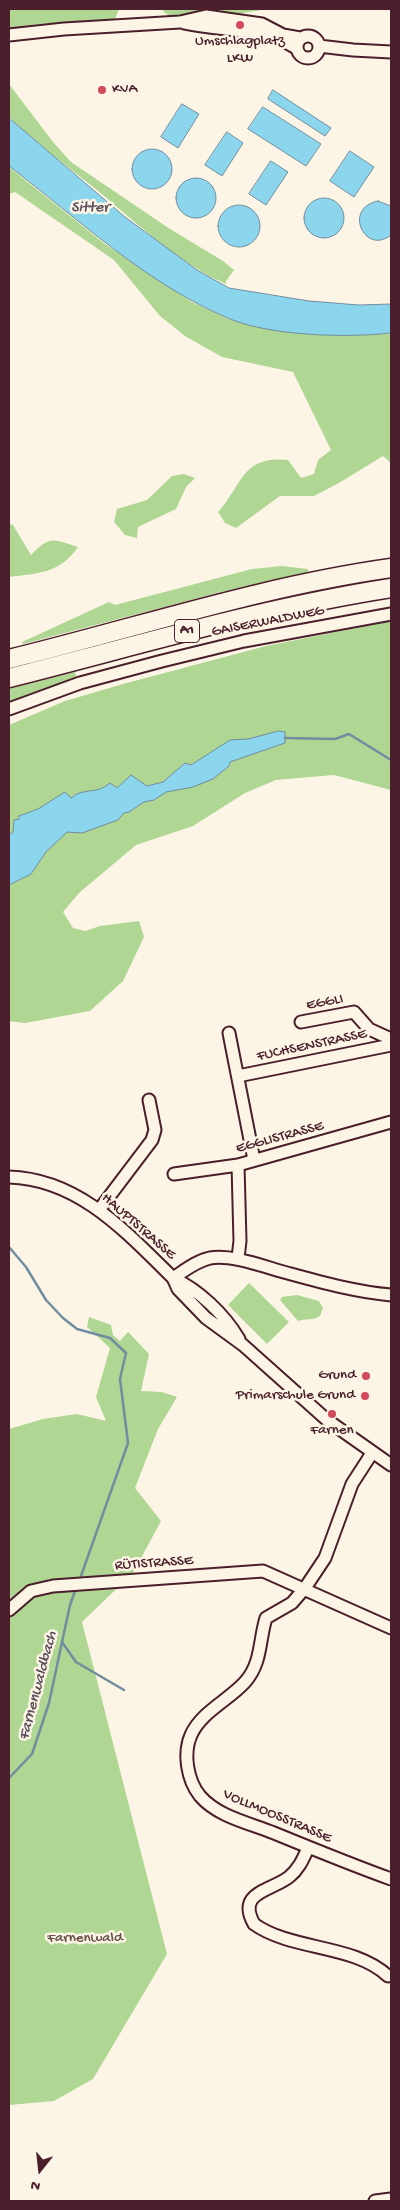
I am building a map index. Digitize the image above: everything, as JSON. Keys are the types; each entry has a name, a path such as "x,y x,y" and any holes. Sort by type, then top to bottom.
{"highway":[{"name":"A1","path":"9,659 241,599 362,572 391,568"},
{"name":"A1","path":"9,678 242,618 391,588"}],"street":[{"path":"9,35 64,29 180,22 206,16 262,24 298,43 302,56 309,58 316,54 319,46 317,40 310,36 298,43"},
{"path":"319,46 391,52"},
{"name":"GAISERWALDWEG","path":"9,709 80,683 162,661 244,641 391,614"},
{"name":"EGGLI","path":"301,1022 354,1012 369,1028 391,1039"},
{"path":"229,1033 254,1160"},
{"name":"FUCHSENSTRASSE","path":"238,1076 391,1045"},
{"path":"99,1210 152,1140 155,1130 149,1100"},
{"name":"EGGLISTRASSE","path":"174,1174 238,1165 326,1142 391,1122"},
{"path":"238,1165 240,1241 238,1258"},
{"name":"HAUPTSTRASSE","path":"9,1178 30,1179 60,1187 99,1210 173,1278 190,1266 210,1258 238,1258 254,1265 326,1284 391,1295"},
{"path":"173,1278 186,1284 205,1300 244,1345 312,1408 391,1465"},
{"name":"VOLLMOOSSTRASSE","path":"372,1452 352,1484 325,1558 305,1588 292,1603 266,1618 258,1661 252,1672 240,1687 196,1725 191,1734 187,1756 189,1775 193,1784 200,1796 214,1808 308,1848 391,1879"},
{"name":"RÜTISTRASSE","path":"9,1610 31,1591 53,1586 264,1571 391,1628"},
{"path":"308,1848 297,1870 251,1900 248,1910 254,1924 271,1933 362,1961 379,1968 388,1976"},
{"path":"375,2201 391,2199"}],"green space":[{"path":"9,9 119,9 115,19 39,24 9,31"},
{"path":"161,9 268,9 230,15 169,16"},
{"path":"9,84 53,142 71,162 234,270 226,284 194,267 162,244 9,117"},
{"path":"9,167 105,244 192,302 231,320 258,327 317,335 391,334 391,463 383,456 314,496 280,496 236,528 225,523 218,512 252,467 261,462 288,460 301,478 314,474 318,460 331,450 293,372 222,357 185,336 160,316 114,260 15,192 9,194"},
{"path":"184,474 195,478 186,487 176,509 138,527 137,538 125,535 114,522 117,509 147,500 172,476"},
{"path":"9,524 13,525 31,555 43,544 52,540 78,547 63,563 48,571 9,577"},
{"path":"282,566 308,569 308,573 225,591 23,644 22,642 109,602 115,605 252,569"},
{"path":"391,621 391,790 334,775 276,780 245,793 193,826 136,845 79,893 63,912 73,928 85,931 100,926 139,921 144,937 123,981 90,1011 25,1023 9,1021 9,725 65,701 123,684 266,646"},
{"path":"75,672 77,679 9,706 9,689"},
{"path":"249,1283 289,1322 267,1344 228,1305"},
{"path":"297,1295 319,1301 323,1308 320,1316 298,1321 280,1300 282,1297"},
{"name":"Farnenwald","path":"89,1317 111,1325 113,1335 120,1341 128,1332 149,1354 141,1391 162,1392 177,1397 158,1429 135,1488 161,1521 133,1573 82,1622 167,1954 93,2079 54,2101 9,2105 9,1429 43,1419 77,1414 106,1421 96,1397 110,1348 87,1327"}],"water":[{"path":"273,90 331,128 325,136 268,99"},
{"path":"182,104 199,114 178,148 161,137"},
{"path":"263,107 321,144 306,166 248,129"},
{"name":"Sitter","path":"9,118 125,217 197,270 229,288 309,301 359,305 391,304 391,333 331,335 267,329 230,319 199,305 170,288 115,250 9,166"},
{"path":"227,132 243,143 222,176 205,165"},
{"path":"156,149 163,152 169,158 172,169 171,177 163,186 156,189 148,189 141,186 133,177 132,165 135,158 144,150"},
{"path":"350,151 374,167 354,197 330,181"},
{"path":"271,161 288,172 266,205 249,194"},
{"path":"200,178 207,181 213,187 216,198 215,206 207,215 200,218 192,218 185,215 177,206 176,194 179,187 188,179"},
{"path":"324,198 338,204 344,218 338,232 324,238 310,232 304,218 310,204"},
{"path":"378,201 391,206 391,235 382,240 373,240 361,228 359,220 361,212 367,205"},
{"path":"243,205 251,208 257,214 260,226 257,238 251,244 235,247 227,244 221,238 218,222 221,214 227,208"},
{"path":"279,731 285,732 285,743 230,762 229,766 213,779 193,787 166,792 154,800 144,802 129,812 124,813 118,820 82,833 67,832 46,852 31,874 9,885 9,835 13,832 14,820 19,819 19,816 38,809 65,792 71,798 80,793 100,789 110,783 117,788 131,775 147,786 163,782 185,763 191,765 230,740 248,739"}],"waterway":[{"path":"285,738 335,739 349,734 391,760"},
{"path":"9,1247 26,1267 46,1300 63,1318 77,1329 110,1338 126,1353 120,1379 128,1443 81,1576"},
{"name":"Farnenwaldbach","path":"9,1778 32,1754 49,1703 70,1605 75,1591"},
{"path":"62,1642 76,1662 124,1690"}],"place":[{"name":"Umschlagplatz LKW","path":"240,25"},
{"name":"KVA","path":"102,90"},
{"name":"Grund","path":"366,1376"},
{"name":"Primarschule Grund","path":"365,1396"},
{"name":"Farnen","path":"332,1414"}]}
